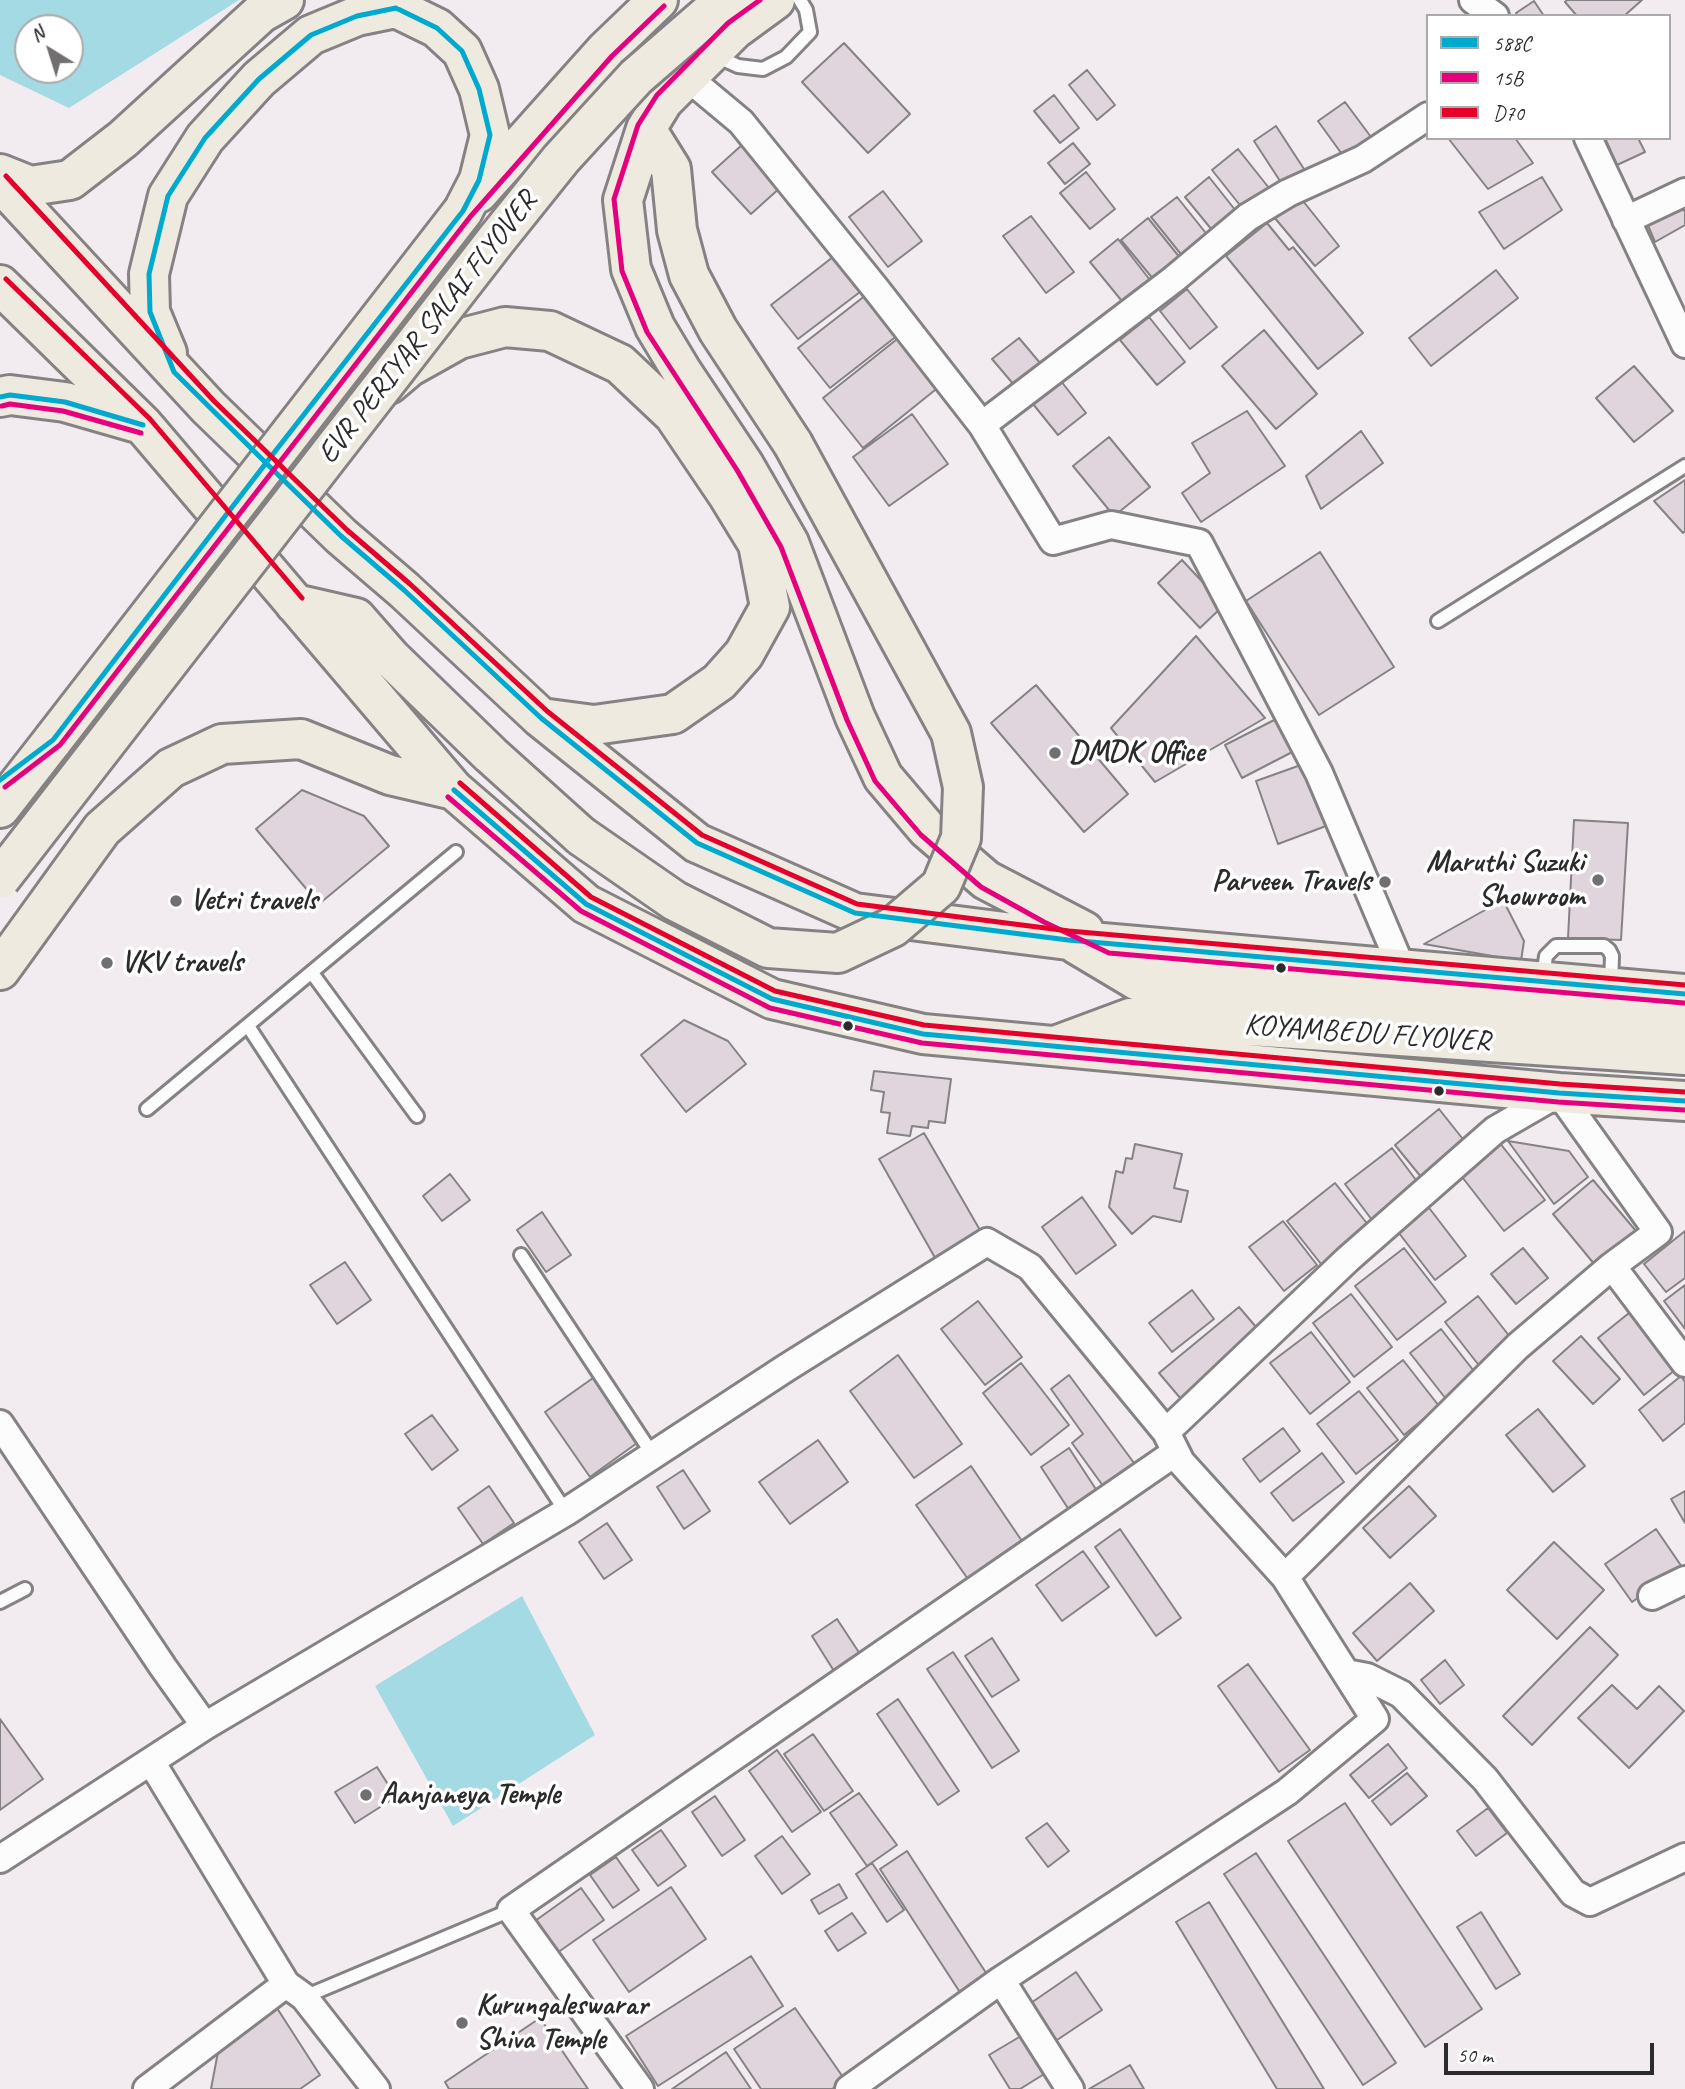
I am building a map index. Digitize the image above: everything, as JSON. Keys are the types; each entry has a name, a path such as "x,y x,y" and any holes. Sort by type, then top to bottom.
{"main road":[{"path":"0,174 30,186 70,180 123,139 261,13 284,0"},
{"name":"EVR PERIYAR SALAI FLYOVER","path":"0,808 463,211 606,50 658,0"},
{"name":"EVR PERIYAR SALAI FLYOVER","path":"0,878 561,159 636,77 725,0"},
{"path":"775,0 734,30 663,102 646,128 623,200 631,269 655,327 744,465 789,543 855,717 883,777 927,830 986,880 1111,944"},
{"path":"174,372 150,312 149,274 168,196 205,138 258,79 311,35 357,16 396,8 437,28 462,51 479,89 490,135 479,180 463,211"},
{"path":"295,604 356,618 391,658 491,755 581,836 675,901 768,948 838,953 893,927 940,886 961,838 963,787 951,733 793,444 718,330 689,275 677,230 671,169 646,128"},
{"path":"0,182 174,372 341,536 404,590 541,718 697,843 855,913 1069,940 1685,994"},
{"path":"0,285 144,425 454,790 586,904 772,999 923,1034 1559,1093 1685,1101"},
{"path":"374,396 410,367 459,339 505,327 550,331 620,364 674,415 758,544 770,607 744,654 719,682 673,714 594,725 541,718"},
{"path":"0,397 10,395 65,402 144,425"},
{"path":"0,970 102,829 171,768 222,744 301,739 390,775 454,790"},
{"path":"0,780 53,740"},
{"name":"KOYAMBEDU FLYOVER","path":"1069,940 1138,981 1685,1026"},
{"name":"KOYAMBEDU FLYOVER","path":"1055,1046 1130,1018 1685,1055"}],"street":[{"path":"699,66 982,425 1053,541 1111,525 1199,543 1319,773 1402,969"},
{"path":"982,425 1174,279 1248,217 1288,193 1363,159 1426,118"},
{"path":"1589,140 1685,344"},
{"path":"1626,220 1685,192"},
{"path":"640,2089 511,1910 1171,1442 1348,1259 1495,1130 1559,1093 1658,1232 1612,1266 1518,1346 1285,1577"},
{"path":"0,1859 152,1763 205,1726 566,1512 797,1360 987,1242 1030,1267 1171,1442 1181,1462 1285,1577 1375,1719 1287,1792 1001,1980 849,2089"},
{"path":"1612,1266 1685,1363"},
{"path":"0,1424 205,1726"},
{"path":"1652,1596 1685,1580"},
{"path":"1346,1673 1381,1682 1401,1694 1485,1779 1573,1893 1590,1902 1685,1857"},
{"path":"152,1763 295,1991 376,2089"},
{"path":"1001,1980 1070,2089"},
{"path":"147,2089 295,1991"}],"lane":[{"path":"699,66 763,69 786,57 810,32 806,10 800,0"},
{"path":"1438,621 1685,466"},
{"path":"147,1109 456,852"},
{"path":"312,973 417,1116"},
{"path":"248,1027 566,1512"},
{"path":"521,1255 653,1455"},
{"path":"0,1602 25,1589"},
{"path":"295,1991 511,1910"}],"water":[{"path":"0,0 239,0 69,108 19,84 84,84 84,14 14,14 14,82 0,75"},
{"path":"522,1596 595,1735 453,1826 375,1686"}],"building":[{"path":"1642,0 1626,14 1575,14 1565,2"},
{"path":"1534,1 1543,14 1517,14"},
{"path":"844,43 910,114 868,153 802,82"},
{"path":"1087,70 1115,105 1097,120 1069,85"},
{"path":"1054,95 1079,128 1060,143 1034,111"},
{"path":"1345,102 1371,137 1344,157 1318,121"},
{"path":"1276,126 1304,169 1282,184 1254,141"},
{"path":"1450,140 1516,140 1533,163 1488,189"},
{"path":"1606,140 1639,140 1645,152 1617,165"},
{"path":"1073,143 1090,164 1065,184 1048,163"},
{"path":"743,144 782,186 751,214 712,172"},
{"path":"1238,149 1273,193 1247,214 1212,170"},
{"path":"1086,172 1115,209 1090,229 1060,193"},
{"path":"1209,177 1236,211 1212,230 1185,197"},
{"path":"1542,177 1562,210 1504,249 1479,212"},
{"path":"883,191 922,241 888,267 849,217"},
{"path":"1299,196 1339,246 1315,266 1274,217"},
{"path":"1177,197 1213,242 1188,263 1151,217"},
{"path":"1681,206 1685,212 1685,225 1655,242 1647,223"},
{"path":"1031,216 1074,272 1046,293 1003,236"},
{"path":"1148,218 1185,264 1159,286 1121,240"},
{"path":"1267,223 1289,250 1293,247 1363,333 1318,369 1226,256"},
{"path":"1118,239 1157,289 1130,311 1090,262"},
{"path":"833,257 860,292 798,339 771,305"},
{"path":"1496,270 1518,298 1431,366 1409,338"},
{"path":"1187,289 1217,327 1190,349 1160,311"},
{"path":"866,295 898,335 830,388 798,348"},
{"path":"1149,317 1185,362 1157,385 1120,340"},
{"path":"1264,330 1317,394 1276,429 1222,366"},
{"path":"901,336 940,386 863,448 823,398"},
{"path":"1019,338 1046,370 1020,392 992,359"},
{"path":"1634,366 1673,411 1634,442 1596,398"},
{"path":"1057,376 1086,413 1058,435 1029,399"},
{"path":"1247,411 1285,466 1201,522 1182,493 1210,473 1192,443"},
{"path":"912,414 948,464 889,506 853,457"},
{"path":"1361,431 1383,463 1321,509 1306,476"},
{"path":"1109,437 1150,487 1114,516 1073,466"},
{"path":"1685,480 1685,531 1683,533 1654,501"},
{"path":"1320,552 1394,667 1319,715 1246,601"},
{"path":"1182,560 1224,605 1200,628 1158,583"},
{"path":"1196,636 1265,718 1155,782 1111,728"},
{"path":"1036,685 1128,794 1084,832 991,723"},
{"path":"1284,715 1300,748 1242,778 1225,745"},
{"path":"1312,761 1334,823 1278,844 1256,781"},
{"path":"302,790 364,816 389,846 319,904 256,829"},
{"name":"Maruthi Suzuki Showroom","path":"1574,820 1628,823 1621,940 1568,938"},
{"path":"1503,900 1524,941 1521,961 1424,944"},
{"path":"684,1020 728,1041 746,1064 686,1112 641,1055"},
{"path":"874,1071 951,1079 945,1123 929,1121 928,1128 912,1126 910,1136 887,1133 890,1113 881,1112 884,1092 871,1090"},
{"path":"1439,1109 1470,1148 1426,1183 1395,1145"},
{"path":"924,1133 984,1237 938,1263 879,1159"},
{"path":"1508,1141 1569,1151 1588,1177 1554,1204"},
{"path":"1499,1142 1545,1200 1504,1231 1459,1173"},
{"path":"1135,1144 1182,1154 1174,1188 1188,1191 1181,1222 1153,1216 1132,1234 1109,1207 1116,1171 1123,1173 1126,1158 1132,1159"},
{"path":"1392,1148 1422,1188 1375,1224 1345,1184"},
{"path":"450,1174 470,1200 442,1221 423,1196"},
{"path":"1593,1180 1636,1231 1595,1265 1553,1214"},
{"path":"1335,1183 1373,1231 1325,1269 1287,1221"},
{"path":"1082,1197 1116,1245 1076,1274 1042,1227"},
{"path":"1423,1200 1466,1256 1435,1280 1392,1224"},
{"path":"542,1212 571,1255 546,1272 517,1230"},
{"path":"1283,1221 1317,1265 1284,1291 1249,1247"},
{"path":"1685,1231 1685,1278 1666,1292 1644,1264"},
{"path":"1404,1248 1446,1302 1397,1340 1355,1286"},
{"path":"1523,1248 1548,1278 1516,1304 1491,1274"},
{"path":"345,1262 371,1300 337,1324 310,1285"},
{"path":"1685,1285 1685,1329 1664,1301"},
{"path":"1192,1290 1214,1319 1172,1352 1149,1323"},
{"path":"1351,1294 1392,1347 1354,1377 1313,1323"},
{"path":"1478,1296 1514,1342 1481,1368 1445,1322"},
{"path":"978,1301 1022,1357 985,1385 941,1329"},
{"path":"1239,1307 1262,1334 1181,1399 1159,1373"},
{"path":"1629,1313 1675,1370 1644,1395 1598,1338"},
{"path":"1441,1329 1477,1375 1446,1399 1410,1353"},
{"path":"1311,1332 1350,1382 1310,1414 1270,1363"},
{"path":"1581,1336 1620,1379 1593,1404 1553,1361"},
{"path":"898,1355 962,1444 914,1478 850,1391"},
{"path":"1403,1360 1439,1406 1404,1435 1367,1388"},
{"path":"1021,1363 1069,1425 1031,1455 983,1393"},
{"path":"1069,1375 1137,1467 1106,1490 1072,1443 1083,1434 1051,1389"},
{"path":"1681,1376 1685,1382 1685,1423 1663,1441 1639,1410"},
{"path":"593,1378 637,1443 590,1477 545,1412"},
{"path":"1359,1391 1398,1440 1356,1474 1317,1424"},
{"path":"1538,1409 1585,1466 1553,1492 1506,1435"},
{"path":"432,1415 458,1450 432,1470 405,1434"},
{"path":"1283,1428 1300,1451 1260,1482 1243,1459"},
{"path":"818,1440 848,1482 790,1524 759,1482"},
{"path":"1069,1448 1101,1497 1073,1516 1041,1467"},
{"path":"1322,1453 1344,1482 1293,1521 1271,1493"},
{"path":"971,1466 1024,1544 970,1582 916,1505"},
{"path":"683,1470 710,1511 684,1529 657,1487"},
{"path":"489,1486 514,1523 483,1544 458,1508"},
{"path":"1409,1486 1436,1516 1390,1558 1363,1528"},
{"path":"1685,1491 1685,1523 1671,1499"},
{"path":"607,1523 632,1560 604,1579 579,1542"},
{"path":"1120,1529 1181,1618 1156,1636 1095,1547"},
{"path":"1656,1529 1682,1567 1632,1602 1605,1564"},
{"path":"1554,1542 1604,1590 1557,1639 1507,1590"},
{"path":"1083,1551 1109,1587 1062,1621 1036,1585"},
{"path":"1410,1583 1434,1611 1377,1661 1353,1633"},
{"path":"837,1619 860,1654 834,1671 812,1636"},
{"path":"1590,1627 1618,1655 1532,1745 1503,1716"},
{"path":"992,1638 1019,1680 992,1697 965,1656"},
{"path":"953,1652 1019,1751 992,1768 927,1669"},
{"path":"1445,1660 1464,1685 1440,1704 1421,1680"},
{"path":"1248,1664 1310,1750 1279,1772 1218,1686"},
{"path":"1612,1685 1637,1709 1659,1686 1684,1711 1629,1768 1578,1718"},
{"path":"898,1699 959,1791 938,1805 877,1714"},
{"path":"0,1719 43,1779 0,1810"},
{"path":"813,1734 853,1791 824,1811 784,1754"},
{"path":"1388,1744 1407,1768 1369,1798 1350,1775"},
{"path":"777,1750 821,1812 792,1832 749,1771"},
{"name":"Aanjaneya Temple","path":"377,1767 396,1797 355,1823 335,1792"},
{"path":"1407,1773 1427,1796 1391,1825 1372,1801"},
{"path":"859,1793 897,1845 867,1866 830,1813"},
{"path":"715,1796 745,1840 722,1856 692,1812"},
{"path":"1345,1803 1482,2009 1425,2047 1288,1841"},
{"path":"1488,1808 1507,1833 1476,1856 1457,1831"},
{"path":"1047,1823 1069,1851 1048,1867 1026,1838"},
{"path":"661,1830 686,1866 658,1886 632,1850"},
{"path":"782,1836 810,1874 782,1894 755,1856"},
{"path":"907,1851 990,1979 963,1997 880,1869"},
{"path":"1256,1853 1396,2063 1363,2085 1224,1874"},
{"path":"616,1857 639,1890 613,1908 590,1875"},
{"path":"872,1863 904,1910 887,1922 856,1874"},
{"path":"839,1884 847,1898 819,1914 811,1900"},
{"path":"671,1887 706,1939 629,1992 593,1940"},
{"path":"581,1888 604,1920 557,1953 535,1921"},
{"path":"1209,1902 1324,2089 1277,2089 1176,1922"},
{"path":"1481,1912 1520,1974 1496,1989 1457,1927"},
{"path":"852,1913 866,1933 838,1951 825,1931"},
{"path":"751,1956 783,2006 658,2086 626,2036"},
{"path":"1076,1972 1102,2010 1054,2042 1028,2005"},
{"path":"275,2005 320,2075 300,2089 211,2089 218,2052"},
{"path":"795,2008 845,2080 832,2089 761,2089 734,2049"},
{"path":"540,2018 588,2089 449,2089 445,2082"},
{"path":"1026,2033 1049,2071 1020,2089 1010,2089 989,2055"},
{"path":"726,2052 751,2089 672,2089"},
{"path":"1130,2065 1144,2089 1089,2089"}],"transit line":[{"name":"15B","path":"760,0 728,23 657,95 638,125 614,199 622,271 647,332 737,470 781,547 847,720 875,781 921,835 981,887 1044,922 1109,953 1684,1003"},
{"name":"15B","path":"5,787 60,745 470,217 612,56 664,6"},
{"name":"588C","path":"396,8 437,28 462,51 479,89 490,135 479,180 463,211 266,463 174,372 150,312 149,274 168,196 205,138 259,79 311,35 357,16 396,8"},
{"name":"D70","path":"6,176 214,401 347,530 410,584 547,711 702,835 857,904 1069,931 1685,985"},
{"name":"D70","path":"6,279 150,419 302,598"},
{"name":"588C","path":"0,397 10,395 65,402 143,425"},
{"name":"15B","path":"2,406 10,404 63,411 141,433"},
{"name":"588C","path":"0,780 53,740 266,463"},
{"name":"588C","path":"266,463 341,536 404,590 541,718 697,843 855,913 1068,940 1685,994"},
{"name":"D70","path":"460,783 591,897 775,991 924,1025 1560,1084 1685,1092"},
{"name":"588C","path":"454,790 586,904 772,999 923,1034 1559,1093 1685,1101"},
{"name":"15B","path":"448,797 581,911 770,1008 922,1043 1558,1102 1684,1110"}],"place":[{"name":"DMDK Office","path":"1055,753"},
{"name":"Maruthi Suzuki Showroom","path":"1598,880"},
{"name":"Parveen Travels","path":"1385,882"},
{"name":"Vetri travels","path":"176,901"},
{"name":"VKV travels","path":"107,963"},
{"name":"Aanjaneya Temple","path":"366,1795"},
{"name":"Kurungaleswarar Shiva Temple","path":"462,2023"}]}
